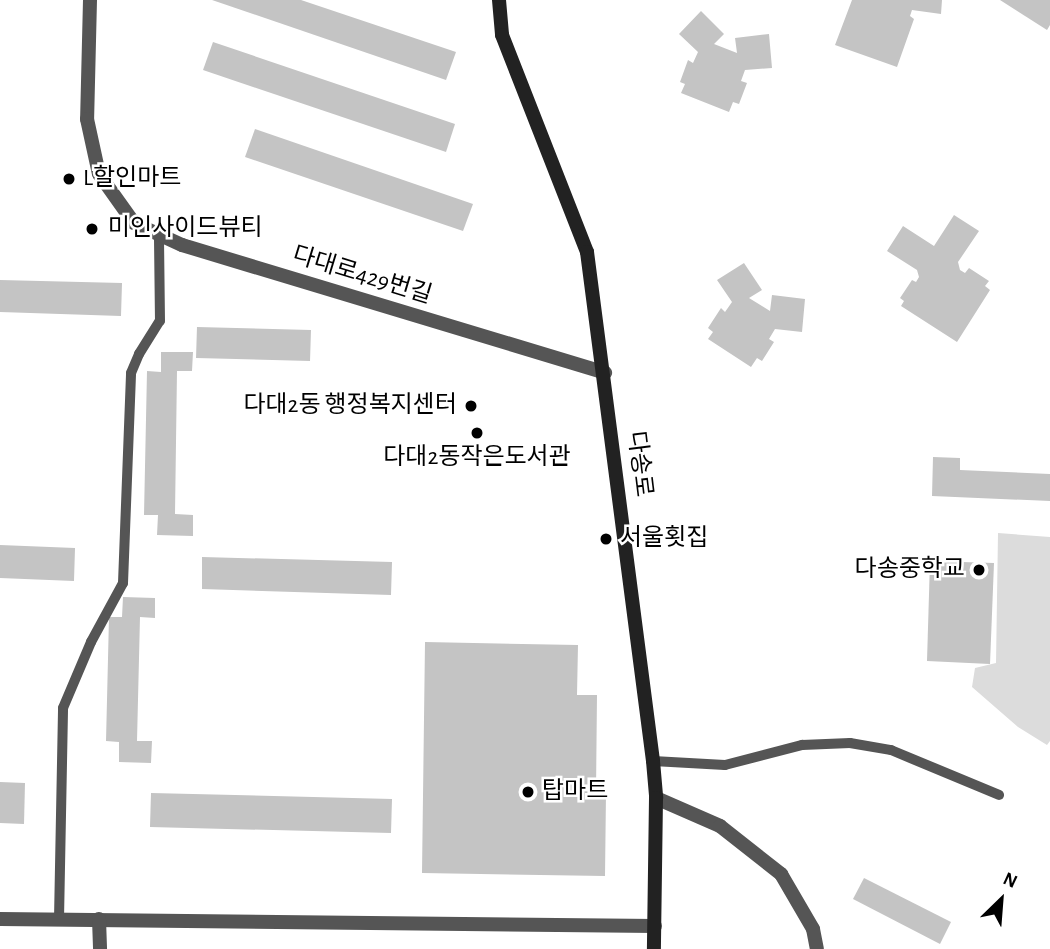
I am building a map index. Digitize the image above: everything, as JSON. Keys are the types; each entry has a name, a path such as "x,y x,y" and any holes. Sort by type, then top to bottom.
{"main road":[{"name":"다송로","path":"499,0 502,35 587,252 605,373 653,761 656,798 654,949"}],"street":[{"name":"다대로429번길","path":"90,0 87,119 99,174 134,223 182,245 605,373"},
{"path":"656,798 720,827 781,874 813,929 817,949"},
{"path":"0,919 655,926"},
{"path":"99,919 100,949"}],"lane":[{"path":"59,919 63,708 91,642 123,583 131,373 139,354 160,321 159,234"},
{"path":"653,761 725,765 802,745 850,743 891,750 999,795"}],"shaded area":[{"path":"998,533 1050,537 1050,741 1047,745 1018,727 972,687 975,668 996,663"}],"building":[{"path":"212,0 301,0 456,52 446,80"},
{"path":"852,0 942,0 941,14 912,10 910,16 914,19 897,67 835,45"},
{"path":"1000,0 1050,0 1050,25 1047,30"},
{"path":"701,11 724,34 714,44 737,53 735,38 769,34 772,68 745,70 741,81 747,83 739,104 733,102 729,112 681,93 685,84 680,82 688,60 693,63 698,52 679,34"},
{"path":"213,42 455,124 446,152 203,70"},
{"path":"255,129 473,204 463,231 245,157"},
{"path":"954,215 979,231 958,262 960,270 965,273 969,268 989,281 985,286 990,290 957,342 901,306 904,301 900,298 912,280 916,282 919,277 917,270 887,251 903,226 934,246"},
{"path":"744,263 762,290 749,298 770,311 772,295 805,299 802,332 775,329 769,339 774,342 762,361 757,358 751,367 708,339 713,332 708,328 721,308 725,312 732,302 717,280"},
{"path":"0,280 122,283 121,316 0,312"},
{"path":"197,327 311,330 310,361 196,358"},
{"path":"161,352 193,352 192,371 177,371 175,514 193,515 193,536 157,535 158,515 144,515 147,371 161,372"},
{"path":"933,457 960,458 960,470 1050,474 1050,501 932,496"},
{"path":"0,545 75,548 74,581 0,578"},
{"path":"202,557 392,562 391,595 202,589"},
{"path":"930,561 994,563 990,664 927,661"},
{"path":"123,597 155,598 155,618 140,617 137,741 152,741 151,763 119,762 119,742 106,741 109,617 122,617"},
{"path":"425,642 578,645 577,695 597,695 596,793 606,793 605,876 422,873"},
{"path":"0,782 25,783 24,824 0,823"},
{"path":"151,793 392,799 391,833 150,827"},
{"path":"864,878 951,922 940,944 853,899"}],"place":[{"name":"L할인마트","path":"69,179"},
{"name":"미인사이드뷰티","path":"92,229"},
{"name":"다대2동 행정복지센터","path":"471,406"},
{"name":"다대2동작은도서관","path":"477,433"},
{"name":"서울횟집","path":"606,539"},
{"name":"다송중학교","path":"979,570"},
{"name":"탑마트","path":"528,792"}]}
